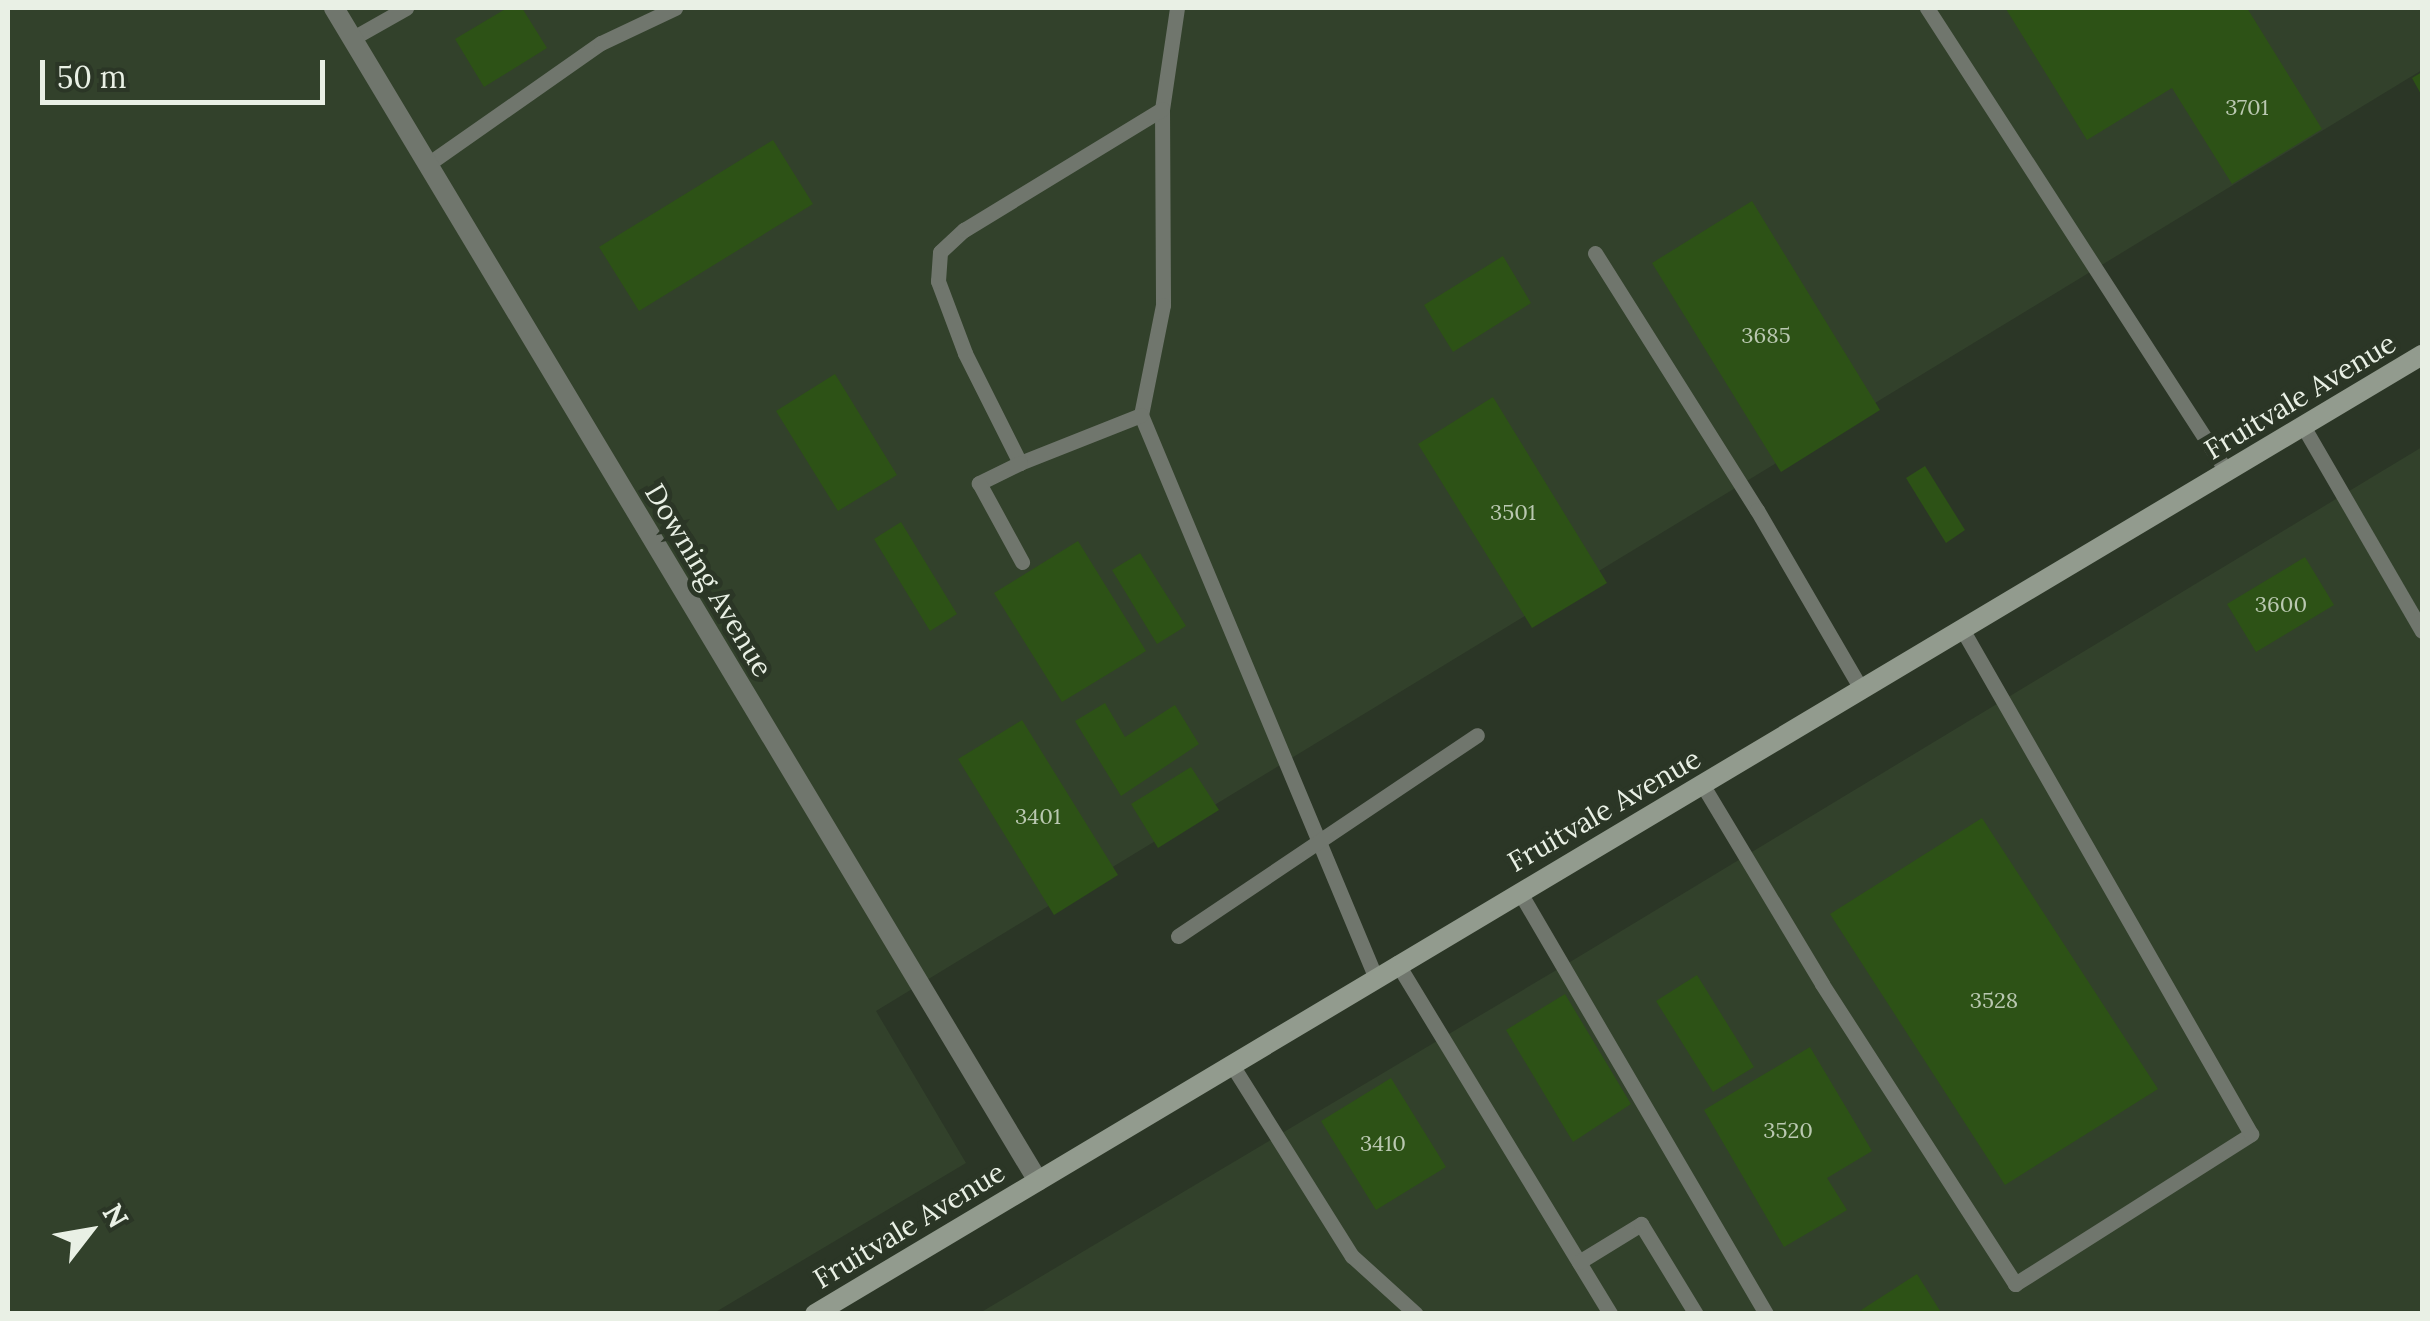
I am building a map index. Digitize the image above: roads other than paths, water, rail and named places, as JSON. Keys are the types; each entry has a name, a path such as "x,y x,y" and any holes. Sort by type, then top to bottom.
{"main road":[{"name":"Fruitvale Avenue","path":"815,1314 1397,963 2422,355"}],"street":[{"name":"Downing Avenue","path":"334,8 1038,1181"}],"lane":[{"path":"353,38 406,8"},
{"path":"428,164 601,43 675,8"},
{"path":"1177,8 1162,110 1163,305 1141,415 1316,842 1376,976"},
{"path":"1927,8 2226,472"},
{"path":"1020,463 966,352 938,282 940,252 964,230 1162,110"},
{"path":"1595,253 1757,510 1862,690"},
{"path":"1022,562 978,483 1141,415"},
{"path":"2302,426 2422,631"},
{"path":"1702,784 1822,984 2015,1284 2251,1134 1962,629"},
{"path":"1178,936 1477,735"},
{"path":"1519,892 1766,1314"},
{"path":"1397,963 1610,1314"},
{"path":"1232,1065 1352,1256 1416,1314"},
{"path":"1579,1262 1641,1224 1696,1314"}]}
